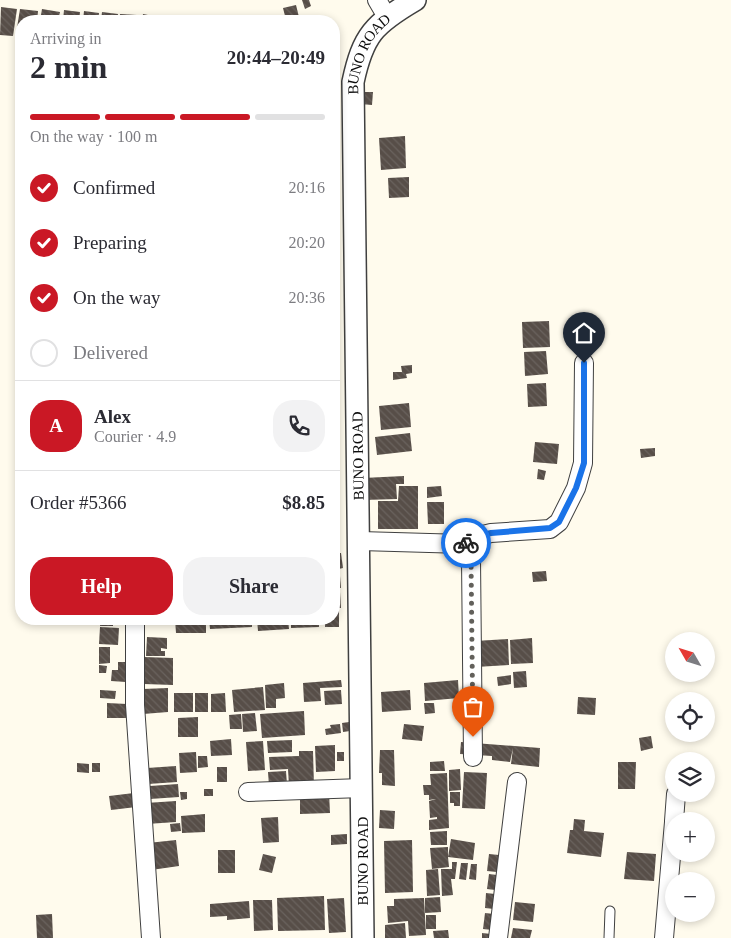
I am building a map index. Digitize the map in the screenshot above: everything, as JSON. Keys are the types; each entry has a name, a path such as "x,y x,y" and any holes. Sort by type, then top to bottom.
{"street":[{"name":"BUNO ROAD","path":"363,938 360,541 352,158 353,82 364,44 373,30 395,5"},
{"path":"360,541 464,544 475,537 491,533 550,528 559,522 576,488 584,463 584,363"},
{"path":"464,544 471,559 473,757"},
{"path":"135,625 135,705 151,938"},
{"path":"498,938 517,782"},
{"path":"248,792 362,788"},
{"path":"664,938 671,862"}],"lane":[{"path":"609,938 610,911"}],"building":[{"path":"302,0 309,0 311,6 305,9"},
{"path":"296,5 298,15 285,15 283,8"},
{"path":"1,7 17,9 13,36 0,35"},
{"path":"20,9 38,11 38,15 19,15"},
{"path":"42,9 60,12 59,15 41,15"},
{"path":"64,10 80,12 80,15 64,15"},
{"path":"84,11 99,13 99,15 84,15"},
{"path":"102,12 118,14 118,15 102,15"},
{"path":"360,92 373,92 372,105 360,104"},
{"path":"405,136 406,168 381,170 379,138"},
{"path":"409,177 409,197 389,198 388,178"},
{"path":"549,321 550,347 523,348 522,322"},
{"path":"546,351 548,374 525,376 524,352"},
{"path":"412,365 412,373 406,374 407,378 393,380 393,372 402,372 401,366"},
{"path":"546,383 547,406 528,407 527,384"},
{"path":"409,403 411,427 381,430 379,406"},
{"path":"410,433 412,451 377,455 375,437"},
{"path":"535,442 559,444 557,464 533,462"},
{"path":"655,448 655,456 641,458 640,449"},
{"path":"538,469 546,471 544,480 537,479"},
{"path":"404,476 404,484 396,484 397,499 364,500 363,478"},
{"path":"399,486 418,486 418,529 378,529 378,501 398,501"},
{"path":"441,486 442,496 427,498 427,487"},
{"path":"427,502 444,502 444,524 428,524"},
{"path":"340,553 341,553 343,568 340,569"},
{"path":"546,571 547,581 533,582 532,572"},
{"path":"175,625 206,625 206,633 176,633"},
{"path":"210,625 252,625 252,627 210,629"},
{"path":"258,625 289,625 289,629 258,631"},
{"path":"291,625 319,625 319,627 291,628"},
{"path":"325,625 339,625 339,627 325,627"},
{"path":"100,627 119,628 118,645 99,644"},
{"path":"147,637 167,638 167,649 161,648 161,651 165,651 165,656 146,656"},
{"path":"532,638 533,663 511,664 510,640"},
{"path":"508,639 509,665 476,667 475,641"},
{"path":"99,647 110,647 110,663 99,664"},
{"path":"144,657 173,658 173,685 144,684"},
{"path":"118,662 127,662 126,682 111,681 112,670 118,670"},
{"path":"99,665 107,666 106,673 99,673"},
{"path":"526,671 527,687 514,688 513,672"},
{"path":"511,675 511,684 498,686 497,677"},
{"path":"341,680 342,687 320,688 321,701 304,702 303,683"},
{"path":"458,680 459,698 425,701 424,683"},
{"path":"284,683 285,698 276,699 276,708 266,708 265,685"},
{"path":"263,687 265,710 234,712 232,690"},
{"path":"168,688 168,712 143,714 143,689"},
{"path":"100,690 116,691 115,699 100,698"},
{"path":"341,690 342,704 325,705 324,691"},
{"path":"410,690 411,710 382,712 381,692"},
{"path":"174,693 193,693 193,712 174,712"},
{"path":"195,693 208,693 208,712 195,712"},
{"path":"225,693 226,712 211,712 211,694"},
{"path":"578,697 596,698 595,715 577,714"},
{"path":"107,703 127,704 126,718 107,718"},
{"path":"424,703 434,703 435,713 425,714"},
{"path":"304,711 305,735 262,738 260,714"},
{"path":"255,713 257,731 243,732 242,714"},
{"path":"241,714 242,729 230,729 229,715"},
{"path":"198,717 198,737 178,737 178,718"},
{"path":"349,722 350,731 343,732 342,723"},
{"path":"340,724 341,733 326,735 325,729 331,728 330,725"},
{"path":"404,724 424,726 422,741 402,739"},
{"path":"651,736 653,748 641,751 639,738"},
{"path":"231,739 232,755 211,756 210,741"},
{"path":"292,740 292,752 268,753 267,741"},
{"path":"263,741 265,770 248,771 246,742"},
{"path":"461,742 540,748 539,767 511,764 513,748 510,762 492,760 492,756 460,754"},
{"path":"335,745 335,771 316,772 315,746"},
{"path":"380,750 394,750 395,786 382,785 382,773 379,773"},
{"path":"299,751 313,751 314,786 289,786 288,769 270,770 269,757 299,756"},
{"path":"196,752 197,772 180,773 179,753"},
{"path":"337,752 344,752 344,761 337,761"},
{"path":"198,756 207,756 208,767 198,768"},
{"path":"444,761 445,771 430,771 430,762"},
{"path":"618,762 636,762 635,789 618,789"},
{"path":"77,763 89,764 89,773 77,772"},
{"path":"92,763 100,763 100,772 92,772"},
{"path":"176,766 177,782 148,784 147,768"},
{"path":"217,767 227,767 227,782 217,782"},
{"path":"460,769 461,790 449,791 449,770"},
{"path":"286,771 287,785 269,786 268,772"},
{"path":"464,772 487,773 485,809 462,808"},
{"path":"447,773 449,828 429,830 429,820 437,819 437,817 430,818 429,801 436,799 429,800 429,795 424,795 423,785 431,785 430,774"},
{"path":"178,784 179,797 150,799 150,786"},
{"path":"204,789 213,789 213,796 204,796"},
{"path":"180,792 187,792 187,799 181,800"},
{"path":"329,792 330,813 300,814 300,793"},
{"path":"450,792 460,792 460,806 454,806 454,803 450,803"},
{"path":"134,793 136,807 111,810 109,796"},
{"path":"176,801 176,822 147,824 146,803"},
{"path":"380,810 395,811 394,829 379,828"},
{"path":"205,814 205,832 182,833 181,816"},
{"path":"278,817 279,842 263,843 261,818"},
{"path":"574,819 585,820 584,831 604,833 601,857 567,853 570,830 573,830"},
{"path":"180,823 181,831 171,832 170,824"},
{"path":"447,831 447,845 431,845 430,832"},
{"path":"347,834 347,844 331,845 331,835"},
{"path":"451,839 475,843 473,860 448,857"},
{"path":"176,840 179,866 151,870 148,843"},
{"path":"412,840 413,892 385,893 384,841"},
{"path":"448,847 449,867 432,869 430,848"},
{"path":"218,850 235,850 235,873 218,873"},
{"path":"627,852 656,854 654,881 624,879"},
{"path":"263,854 276,857 272,873 259,870"},
{"path":"489,854 499,855 497,872 487,871"},
{"path":"452,862 457,862 455,879 451,879 453,895 442,896 441,869 452,869"},
{"path":"461,863 468,863 466,880 459,879"},
{"path":"471,864 477,864 476,880 469,879"},
{"path":"438,869 440,895 427,896 426,870"},
{"path":"489,874 497,875 495,890 487,889"},
{"path":"486,893 495,894 494,909 485,908"},
{"path":"324,896 325,930 278,931 277,898"},
{"path":"440,897 441,912 425,913 425,898"},
{"path":"344,898 346,932 329,933 327,899"},
{"path":"424,898 426,935 409,936 408,921 388,923 387,906 394,906 394,899"},
{"path":"253,900 272,900 273,930 254,931"},
{"path":"249,901 250,918 227,920 227,916 210,917 210,904"},
{"path":"515,902 535,904 533,922 513,920"},
{"path":"485,913 494,914 492,930 483,929"},
{"path":"52,914 53,938 37,938 36,915"},
{"path":"426,915 436,915 436,929 426,929"},
{"path":"405,923 406,938 385,938 385,925"},
{"path":"513,928 532,930 530,938 511,938"},
{"path":"448,930 449,938 434,938 433,931"},
{"path":"482,933 491,934 491,938 482,938"}],"way so far":[{"path":"466,543 464,544 469,549 471,559 473,737"}],"route":[{"path":"466,543 475,537 491,533 550,528 559,522 576,488 584,463 584,363"}]}
